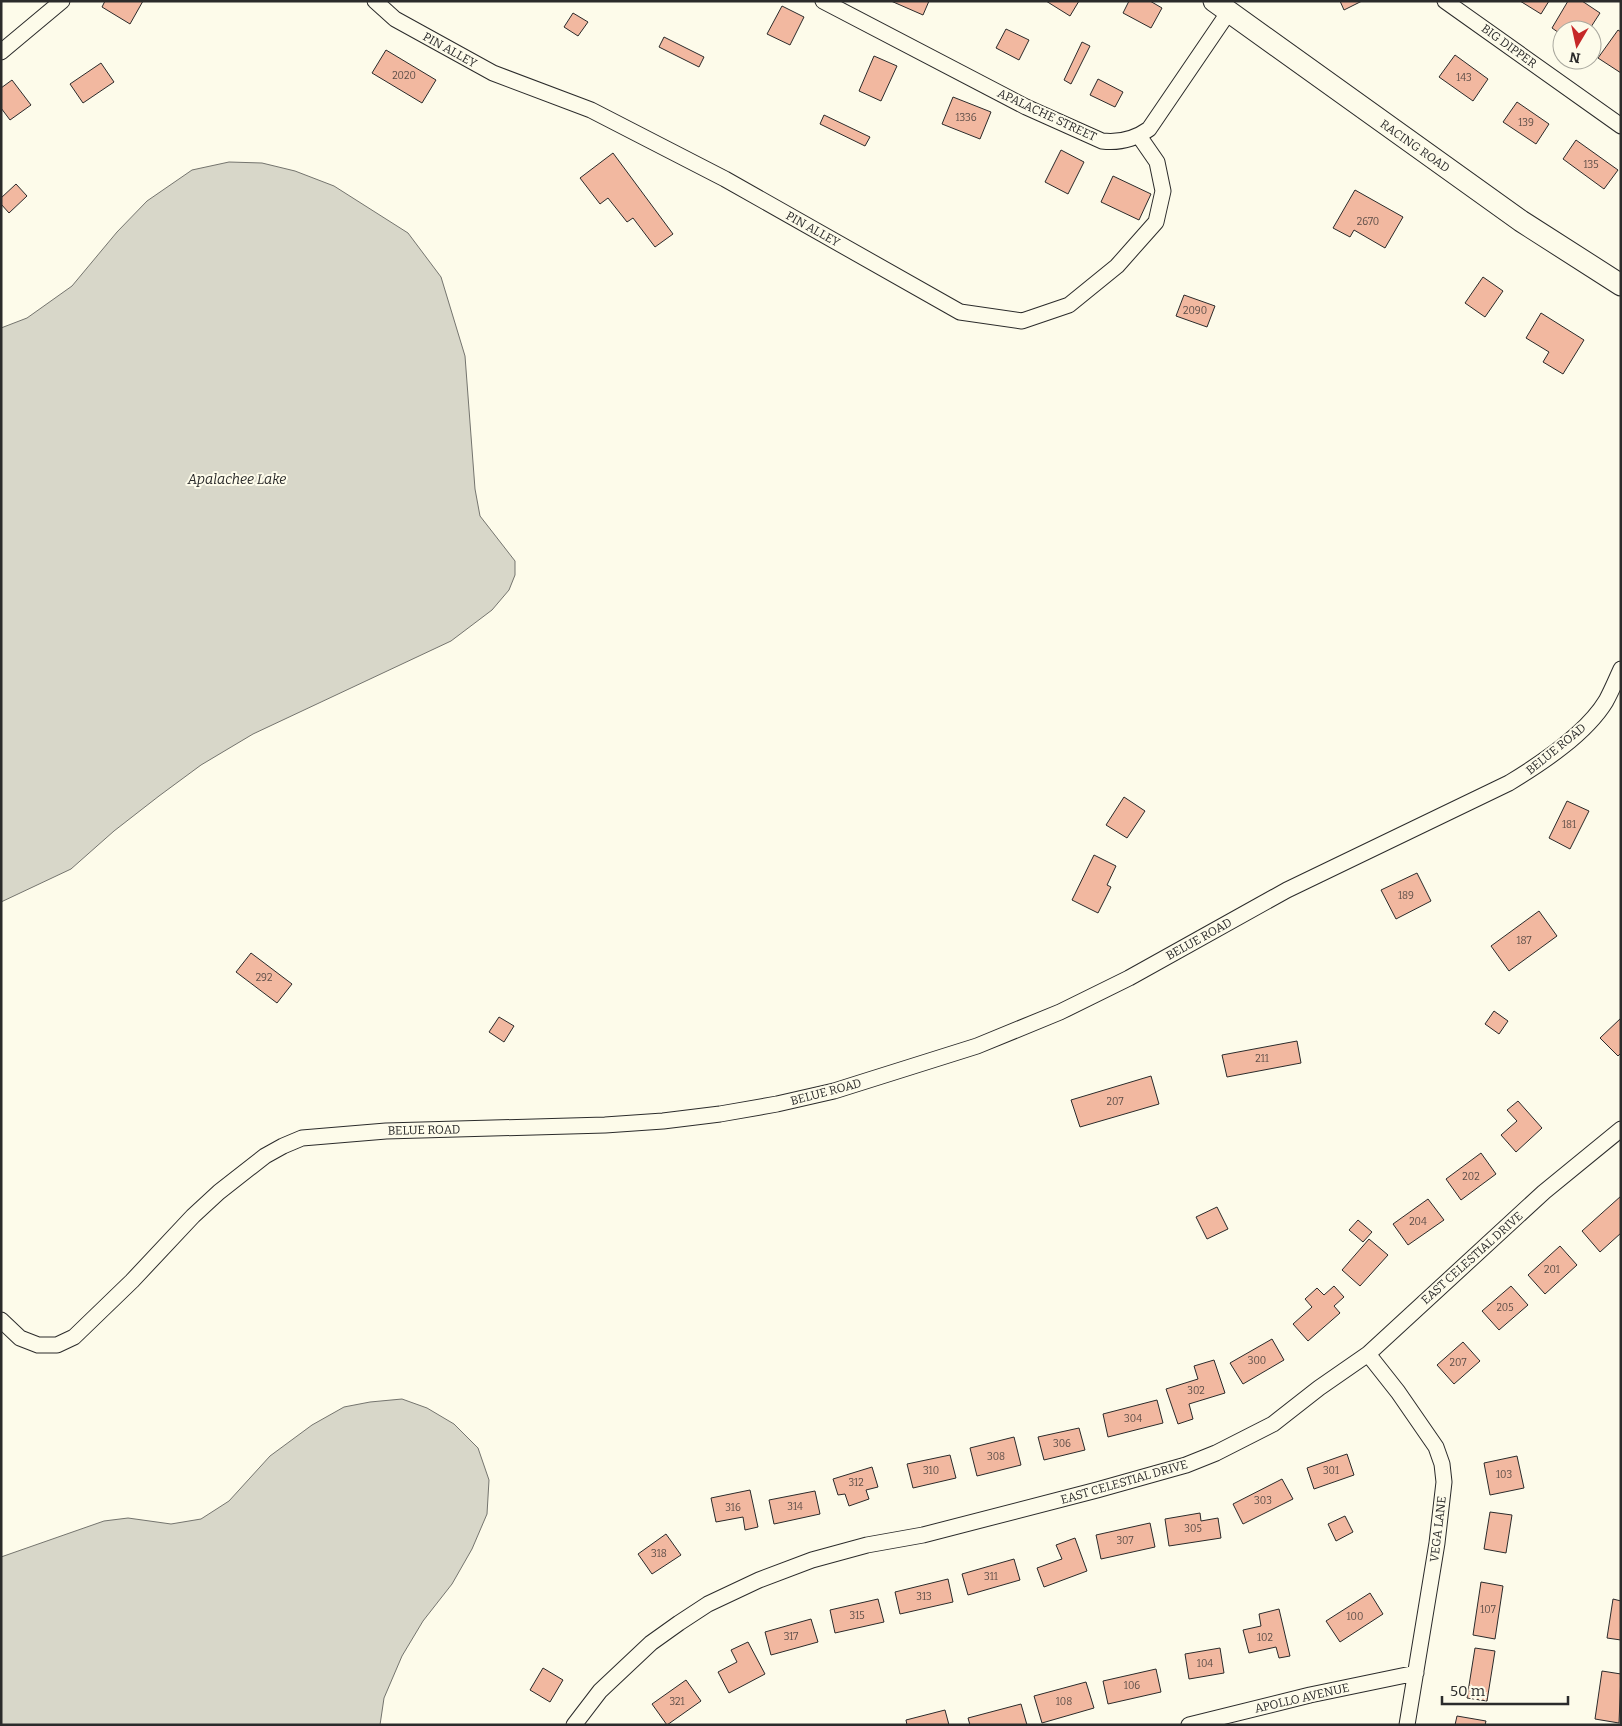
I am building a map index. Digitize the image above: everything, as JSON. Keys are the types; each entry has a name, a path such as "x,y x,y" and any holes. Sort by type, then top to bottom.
{"street":[{"path":"1,52 62,1"},
{"name":"PIN ALLEY","path":"376,1 394,19 493,73 591,110 725,180 960,312 1022,321 1069,305 1117,266 1156,222 1163,191 1156,162 1139,136"},
{"name":"APALACHE STREET","path":"822,1 1026,107 1102,141 1115,143 1139,136 1149,129 1221,7"},
{"name":"BIG DIPPER","path":"1445,1 1621,126"},
{"name":"RACING ROAD","path":"1221,7 1522,221 1621,285"},
{"name":"BELUE ROAD","path":"1,1320 20,1338 38,1345 57,1345 74,1337 132,1281 193,1216 220,1192 265,1156 302,1138 394,1130 605,1125 663,1121 720,1114 834,1091 977,1046 1033,1024 1129,978 1287,890 1509,783 1562,747 1593,718 1605,702 1621,669"},
{"name":"EAST CELESTIAL DRIVE","path":"574,1725 600,1691 650,1643 708,1604 759,1580 812,1560 867,1545 923,1535 1186,1465 1245,1440 1273,1424 1319,1388 1368,1354 1544,1192 1620,1130"},
{"name":"VEGA LANE","path":"1368,1354 1398,1392 1436,1447 1442,1464 1444,1482 1437,1543 1407,1725"},
{"name":"APOLLO AVENUE","path":"1189,1725 1310,1695 1416,1673"}],"water":[{"name":"Apalachee Lake","path":"229,162 262,163 295,171 334,186 408,233 441,277 465,356 475,489 480,516 515,561 515,575 509,590 492,610 451,641 253,734 201,765 159,796 114,831 71,869 1,902 1,328 27,318 72,286 117,232 147,201 192,170"},
{"path":"402,1399 427,1408 454,1424 478,1448 489,1480 487,1514 472,1549 452,1584 423,1621 402,1656 384,1698 380,1725 1,1725 1,1557 104,1521 128,1518 171,1524 201,1519 229,1501 270,1456 312,1425 344,1407"}],"building":[{"path":"105,1 143,1 130,24 102,7"},
{"path":"891,1 929,1 923,15"},
{"path":"1046,1 1079,1 1070,16"},
{"path":"1129,1 1150,1 1162,8 1151,28 1123,13"},
{"path":"1340,1 1362,1 1344,10"},
{"path":"1520,1 1549,1 1541,14"},
{"path":"1568,1 1582,1 1600,13 1595,20 1557,20"},
{"path":"782,6 804,17 790,45 767,34"},
{"path":"573,13 588,22 578,36 564,27"},
{"path":"1006,29 1029,40 1019,60 996,48"},
{"path":"1618,30 1621,32 1621,73 1602,61 1602,52"},
{"path":"664,37 704,57 699,67 659,47"},
{"path":"1082,42 1090,46 1071,84 1064,80"},
{"path":"386,50 436,80 422,103 372,73"},
{"path":"1455,55 1488,79 1473,101 1439,77"},
{"path":"874,56 897,66 881,101 859,91"},
{"path":"101,63 114,82 83,103 70,84"},
{"path":"1098,79 1123,92 1115,107 1090,95"},
{"path":"12,80 31,105 10,120 1,108 1,88"},
{"path":"953,97 991,112 980,139 942,124"},
{"path":"1517,102 1549,124 1536,144 1503,122"},
{"path":"824,115 870,137 865,146 820,124"},
{"path":"1576,140 1618,170 1604,189 1563,159"},
{"path":"1061,150 1084,162 1068,194 1045,182"},
{"path":"613,153 673,234 655,247 633,218 627,222 608,198 600,204 580,178"},
{"path":"1113,176 1151,194 1139,220 1101,202"},
{"path":"16,184 27,196 9,213 1,204 1,198"},
{"path":"1355,190 1403,217 1385,248 1354,230 1350,237 1333,228"},
{"path":"1483,277 1503,291 1485,317 1465,303"},
{"path":"1184,295 1215,306 1207,327 1176,316"},
{"path":"1541,313 1584,340 1563,374 1543,362 1549,352 1526,338"},
{"path":"1124,797 1145,811 1127,838 1106,825"},
{"path":"1567,801 1589,811 1570,849 1549,838"},
{"path":"1094,855 1116,866 1107,885 1111,887 1098,913 1072,900"},
{"path":"1417,873 1431,901 1396,919 1381,890"},
{"path":"1539,911 1557,936 1509,971 1491,946"},
{"path":"251,953 292,984 277,1003 236,972"},
{"path":"1494,1011 1508,1021 1499,1034 1485,1024"},
{"path":"499,1017 514,1026 504,1042 489,1032"},
{"path":"1621,1018 1621,1053 1618,1056 1600,1038"},
{"path":"1297,1041 1301,1063 1227,1077 1222,1055"},
{"path":"1151,1076 1159,1104 1080,1127 1071,1100"},
{"path":"1518,1101 1542,1128 1516,1152 1501,1135 1517,1121 1507,1110"},
{"path":"1481,1153 1496,1174 1461,1200 1446,1179"},
{"path":"1621,1196 1621,1233 1600,1252 1582,1231"},
{"path":"1428,1199 1444,1220 1408,1245 1393,1224"},
{"path":"1217,1207 1228,1229 1207,1239 1196,1217"},
{"path":"1358,1220 1372,1232 1363,1242 1349,1230"},
{"path":"1369,1239 1388,1255 1360,1286 1342,1270"},
{"path":"1560,1246 1577,1265 1545,1294 1528,1275"},
{"path":"1334,1286 1344,1297 1334,1306 1340,1313 1308,1341 1293,1324 1312,1307 1305,1299 1317,1288 1324,1295"},
{"path":"1511,1286 1528,1305 1499,1330 1482,1311"},
{"path":"1272,1339 1284,1360 1243,1384 1230,1363"},
{"path":"1463,1342 1480,1361 1454,1384 1437,1365"},
{"path":"1214,1360 1225,1393 1189,1404 1193,1419 1178,1424 1166,1389 1198,1379 1194,1366"},
{"path":"1157,1400 1163,1423 1108,1437 1103,1414"},
{"path":"1079,1428 1085,1450 1044,1460 1038,1437"},
{"path":"1014,1437 1021,1465 977,1476 970,1448"},
{"path":"1347,1454 1354,1475 1314,1489 1307,1468"},
{"path":"950,1455 956,1478 913,1488 907,1464"},
{"path":"1517,1456 1524,1488 1490,1495 1484,1463"},
{"path":"872,1467 878,1487 866,1490 869,1499 849,1506 845,1494 838,1495 833,1479"},
{"path":"1282,1479 1293,1499 1243,1524 1233,1504"},
{"path":"750,1490 758,1527 745,1530 743,1517 716,1522 711,1498"},
{"path":"815,1491 820,1514 774,1524 769,1500"},
{"path":"1490,1512 1512,1515 1506,1553 1484,1549"},
{"path":"1200,1513 1201,1521 1218,1518 1221,1538 1169,1546 1165,1519"},
{"path":"1345,1516 1353,1532 1336,1541 1328,1524"},
{"path":"1150,1523 1155,1547 1101,1559 1096,1535"},
{"path":"666,1534 681,1555 652,1574 638,1554"},
{"path":"1075,1538 1087,1571 1044,1587 1037,1568 1062,1559 1056,1545"},
{"path":"1014,1559 1020,1580 968,1595 962,1574"},
{"path":"948,1579 953,1602 900,1614 895,1592"},
{"path":"1481,1582 1503,1586 1495,1639 1473,1635"},
{"path":"1370,1593 1383,1614 1340,1642 1326,1621"},
{"path":"878,1599 884,1622 835,1633 830,1610"},
{"path":"1613,1599 1621,1601 1621,1640 1607,1638"},
{"path":"1279,1609 1290,1656 1279,1658 1276,1647 1249,1653 1243,1630 1261,1626 1259,1614"},
{"path":"811,1619 818,1642 771,1655 765,1632"},
{"path":"748,1642 765,1674 729,1693 718,1672 737,1662 731,1650"},
{"path":"1220,1648 1224,1673 1189,1679 1185,1654"},
{"path":"1475,1648 1495,1651 1487,1701 1467,1698"},
{"path":"543,1668 563,1680 550,1702 530,1690"},
{"path":"1156,1669 1161,1692 1108,1704 1103,1681"},
{"path":"1602,1671 1621,1674 1619,1723 1595,1719"},
{"path":"686,1680 701,1701 667,1725 652,1704"},
{"path":"1086,1682 1094,1708 1042,1723 1034,1696"},
{"path":"1021,1704 1027,1725 970,1725 968,1718"},
{"path":"945,1710 949,1725 907,1725 906,1720"},
{"path":"1457,1716 1486,1721 1485,1725 1455,1725"}]}
